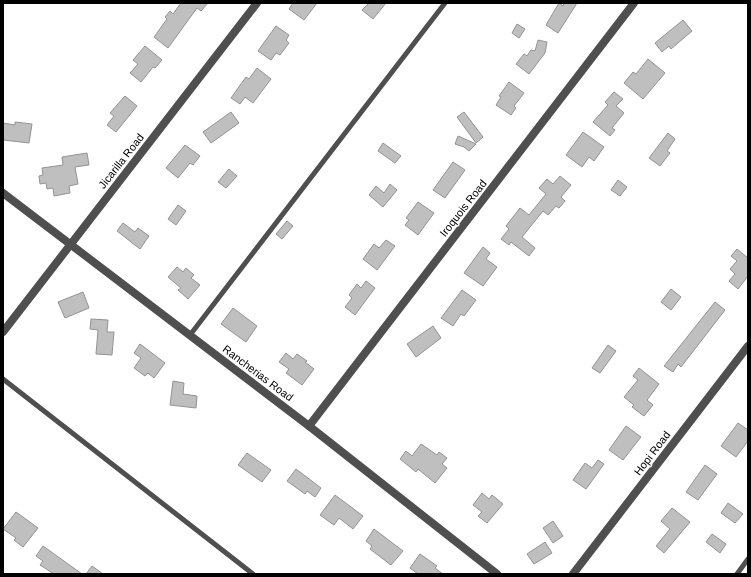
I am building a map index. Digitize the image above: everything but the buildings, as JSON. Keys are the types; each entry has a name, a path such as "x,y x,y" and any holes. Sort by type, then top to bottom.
{"street":[{"name":"Jicarilla Road","path":"3,332 257,3"},
{"name":"Iroquois Road","path":"309,426 634,3"},
{"name":"Rancherias Road","path":"3,192 309,426 497,574"},
{"name":"Hopi Road","path":"573,574 748,346"}],"lane":[{"path":"190,335 445,3"},
{"path":"3,379 253,574"},
{"path":"737,574 748,559"}]}
